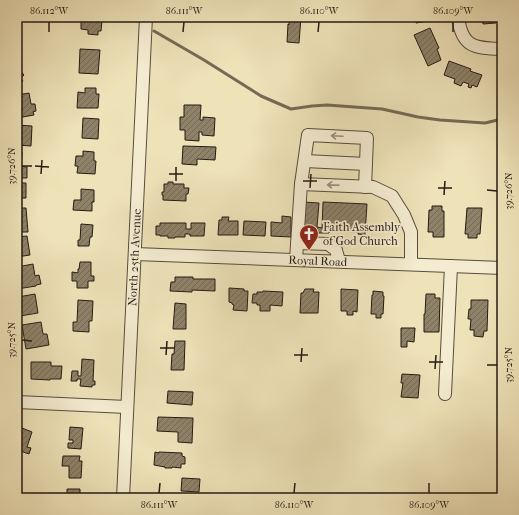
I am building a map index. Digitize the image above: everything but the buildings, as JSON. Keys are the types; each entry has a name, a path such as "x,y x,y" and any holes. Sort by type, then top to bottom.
{"street":[{"name":"North 25th Avenue","path":"123,498 146,17"},
{"path":"458,17 461,32 470,44 481,48 502,49"},
{"path":"296,260 301,184 308,135 367,138 365,187"},
{"path":"305,161 366,164"},
{"path":"301,184 374,187 392,196 404,215 411,232 411,264"},
{"path":"297,243 328,244 336,250 339,262"},
{"name":"Royal Road","path":"135,254 502,268"},
{"path":"445,394 451,266"},
{"path":"17,402 127,408"}],"waterway":[{"path":"133,17 137,19"},
{"path":"154,31 261,96 291,109 327,105 382,109 440,120 485,123 502,119"}],"place":[{"name":"Faith Assembly of God Church","path":"309,251"}]}
